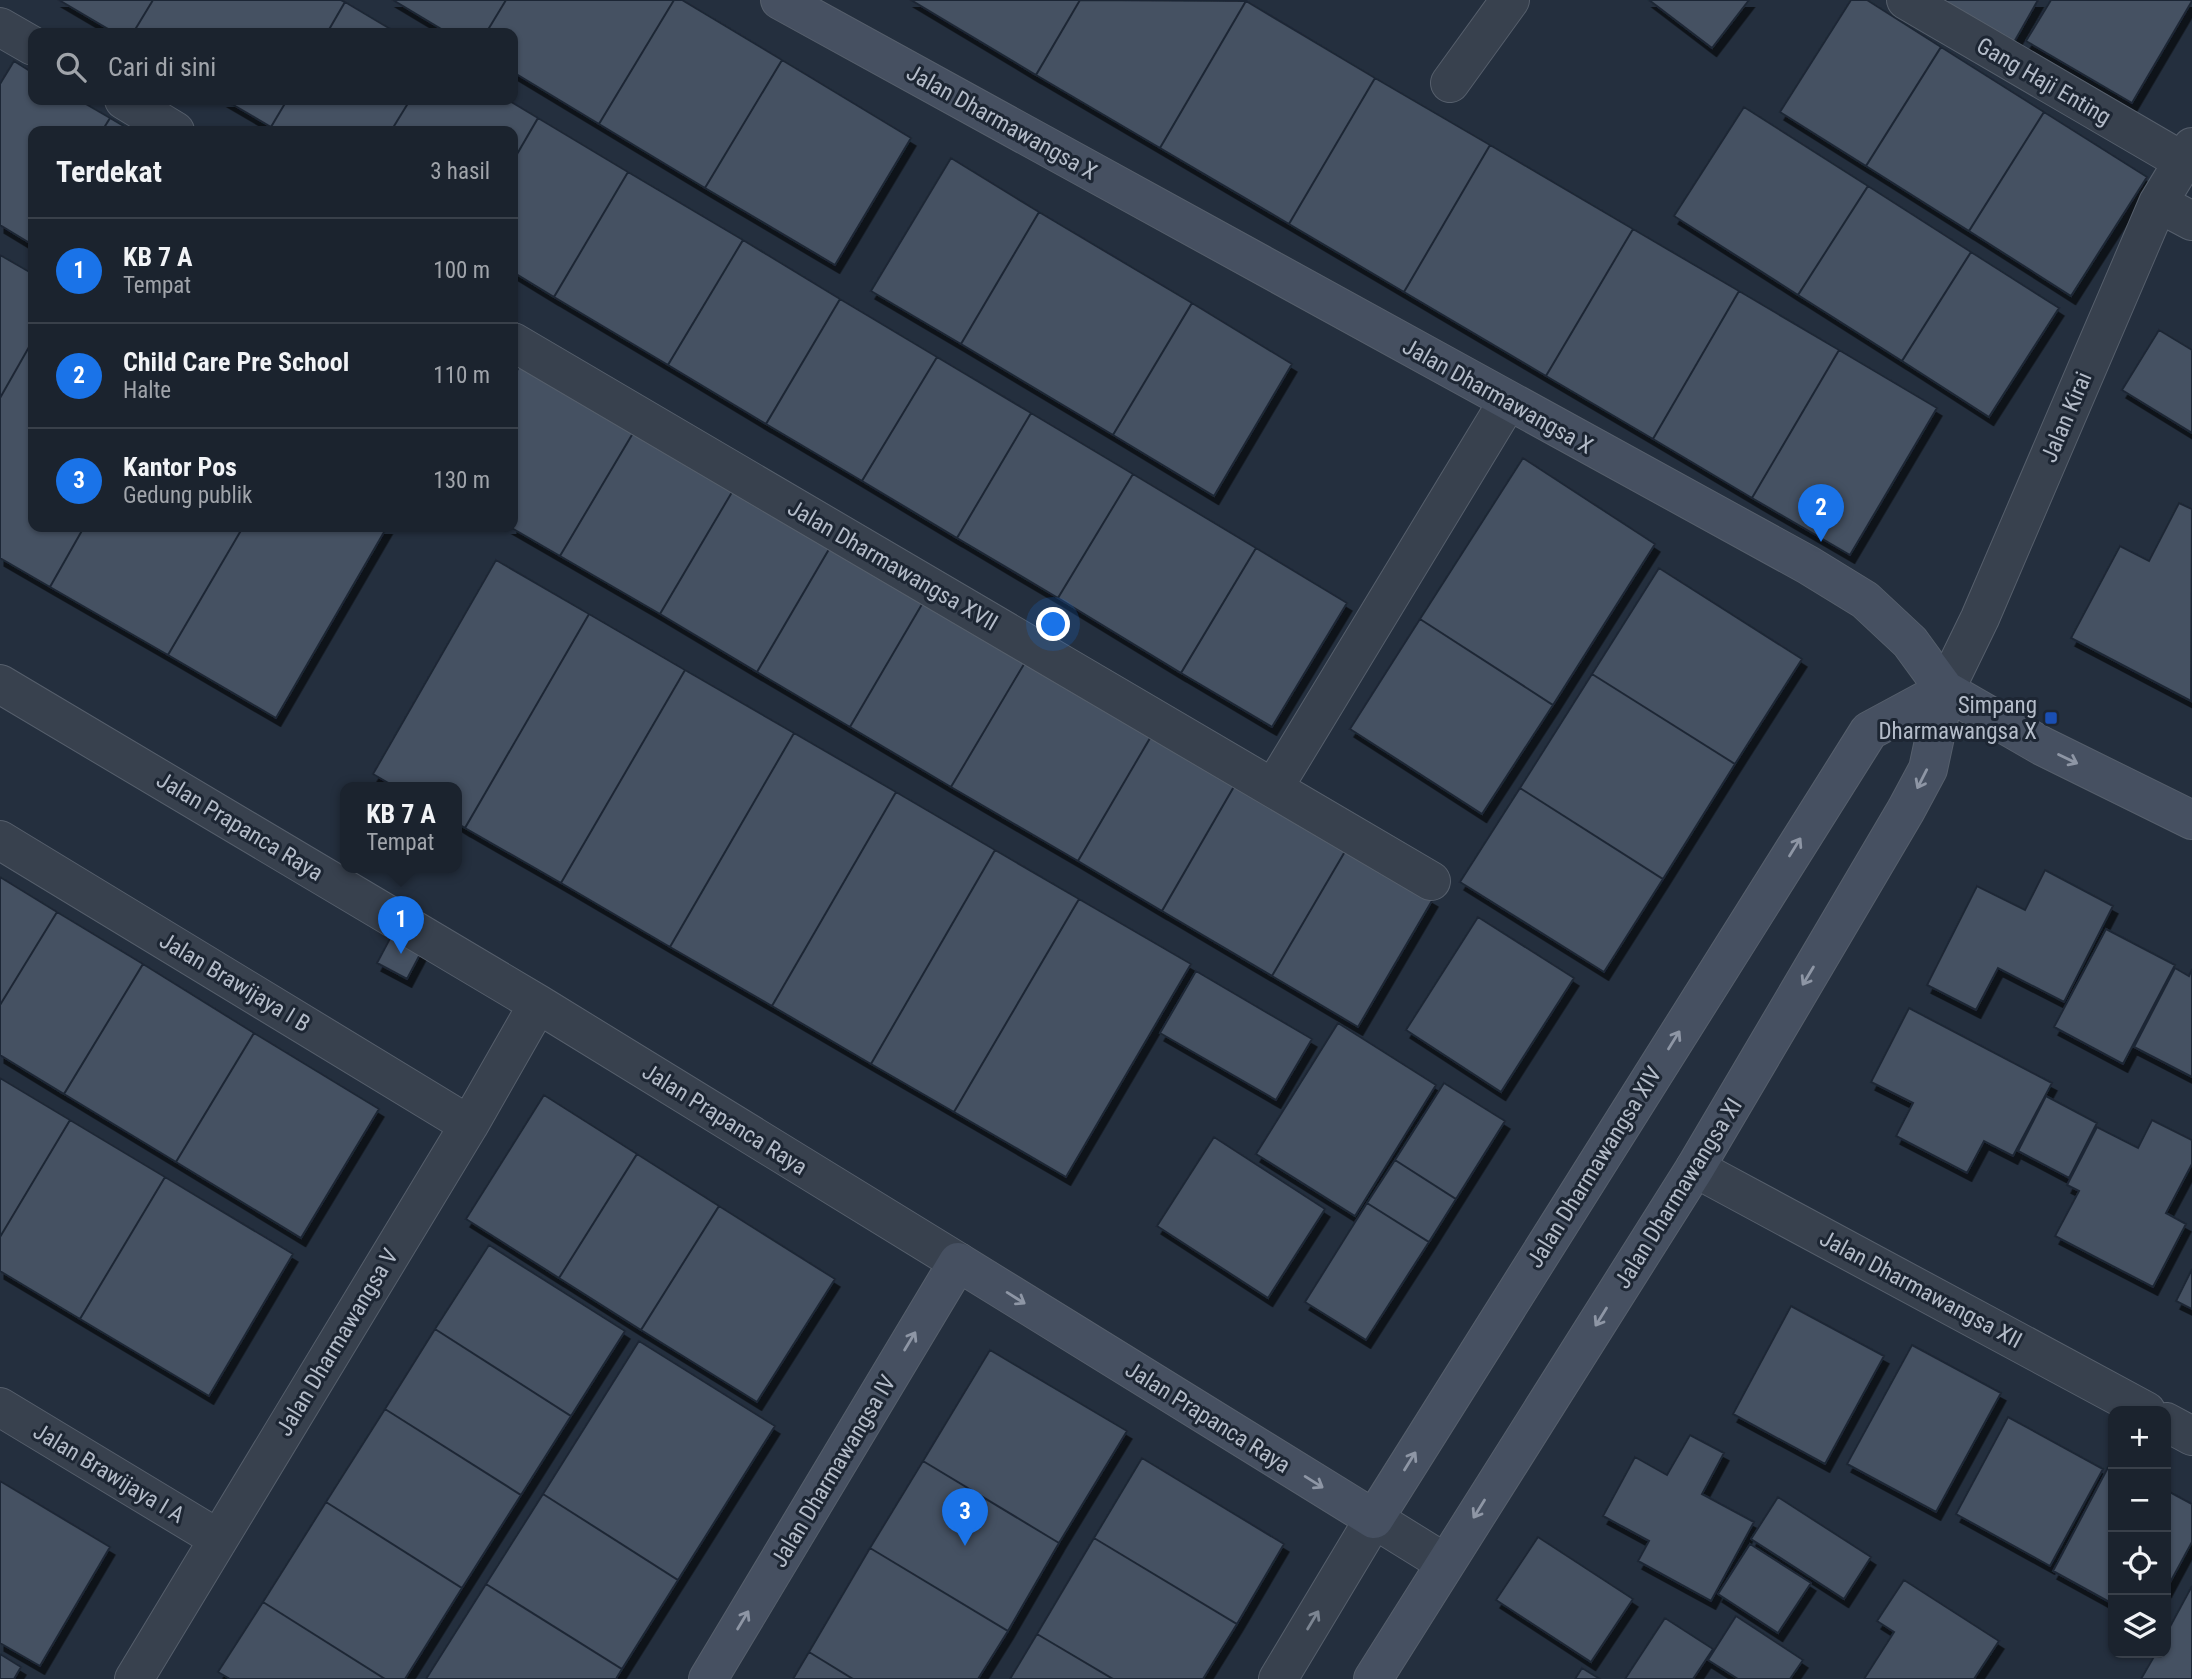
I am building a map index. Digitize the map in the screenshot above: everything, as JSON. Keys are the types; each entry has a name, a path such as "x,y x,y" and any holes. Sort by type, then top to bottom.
{"street":[{"name":"Jalan Dharmawangsa X","path":"780,0 1808,565 1865,600 1910,642 1945,690 2042,746 2192,820"},
{"path":"1450,83 1510,0"},
{"name":"Gang Haji Enting","path":"1906,0 2188,154"},
{"path":"0,27 28,43"},
{"path":"132,105 167,126"},
{"name":"Jalan Kirai","path":"1945,690 1980,618 2158,203 2188,154"},
{"path":"2158,203 2192,222"},
{"name":"Jalan Dharmawangsa XVII","path":"518,345 1432,881"},
{"path":"1274,787 1508,401"},
{"name":"Jalan Prapanca Raya","path":"0,684 538,1004 1445,1563"},
{"name":"Jalan Dharmawangsa XI","path":"1373,1679 1695,1168 1912,800 1927,769 1945,690"},
{"name":"Jalan Dharmawangsa XIV","path":"1278,1679 1374,1519 1869,731 1945,690"},
{"name":"Jalan Brawijaya I B","path":"0,840 469,1125"},
{"name":"Jalan Dharmawangsa V","path":"134,1679 469,1125 538,1004"},
{"name":"Jalan Dharmawangsa XII","path":"1695,1168 2137,1406"},
{"name":"Jalan Dharmawangsa IV","path":"708,1679 958,1262"},
{"name":"Jalan Brawijaya I A","path":"0,1407 217,1538"},
{"path":"2171,1425 2192,1436"}],"building":[{"path":"59,0 153,0 136,28 107,28"},
{"path":"153,0 345,2 330,28 136,28"},
{"path":"393,0 506,0 489,28 440,28"},
{"path":"506,0 674,0 599,124 518,75 518,28 489,28"},
{"path":"674,0 682,0 782,60 705,188 599,124"},
{"path":"911,0 1080,0 1036,75"},
{"path":"1080,0 1246,1 1160,148 1036,75"},
{"path":"1649,0 1749,0 1712,48"},
{"path":"1851,0 1867,0 1941,47 1866,166 1780,112"},
{"path":"1935,0 2038,0 2013,44"},
{"path":"2051,0 2192,1 2132,103 2026,41"},
{"path":"1246,1 1375,78 1289,224 1160,148"},
{"path":"345,2 389,28 330,28"},
{"path":"1941,47 2044,112 1969,231 1866,166"},
{"path":"782,60 911,138 835,265 705,188"},
{"path":"14,61 28,70 28,105 88,105 110,118 105,126 28,126 28,242 0,225 0,84"},
{"path":"1375,78 1490,145 1404,292 1289,224"},
{"path":"234,105 284,105 269,126"},
{"path":"284,105 407,105 394,126 272,126"},
{"path":"407,105 516,105 538,118 518,152 518,126 394,126"},
{"path":"1744,107 1868,186 1798,295 1674,216"},
{"path":"2044,112 2147,177 2071,296 1969,231"},
{"path":"110,118 124,126 105,126"},
{"path":"538,118 628,172 554,297 518,275 518,152"},
{"path":"1490,145 1633,229 1546,376 1404,292"},
{"path":"951,158 1039,212 961,344 871,291"},
{"path":"628,172 743,240 668,365 554,297"},
{"path":"1868,186 1971,252 1902,361 1798,295"},
{"path":"1039,212 1192,303 1113,435 961,344"},
{"path":"1633,229 1739,291 1653,439 1546,376"},
{"path":"743,240 840,299 766,424 668,365"},
{"path":"1971,252 2059,308 1989,417 1902,361"},
{"path":"0,255 28,271 28,349 0,398"},
{"path":"1739,291 1839,350 1752,498 1653,439"},
{"path":"840,299 937,357 862,481 766,424"},
{"path":"1192,303 1292,364 1214,496 1113,435"},
{"path":"2159,330 2192,350 2192,433 2122,390"},
{"path":"28,349 28,532 81,532 50,587 0,558 0,398"},
{"path":"1839,350 1937,408 1850,555 1752,498"},
{"path":"937,357 1031,413 957,538 862,481"},
{"path":"522,361 636,428 560,556 518,532 518,369"},
{"path":"1031,413 1133,474 1058,598 957,538"},
{"path":"636,428 735,487 660,614 560,556"},
{"path":"1523,458 1655,544 1553,705 1420,619"},
{"path":"1133,474 1256,548 1181,673 1058,598"},
{"path":"735,487 832,544 757,672 660,614"},
{"path":"2179,503 2192,509 2191,701 2071,638 2120,546 2149,561"},
{"path":"81,532 240,532 168,655 50,587"},
{"path":"240,532 384,532 276,718 168,655"},
{"path":"832,544 925,599 850,727 757,672"},
{"path":"1256,548 1347,603 1272,727 1181,673"},
{"path":"496,560 589,614 465,828 462,826 462,782 387,782 373,774"},
{"path":"1659,568 1802,659 1735,764 1592,674"},
{"path":"925,599 1027,659 951,787 850,727"},
{"path":"589,614 685,670 561,883 465,828"},
{"path":"1420,619 1553,705 1482,814 1350,729"},
{"path":"1027,659 1153,733 1078,861 951,787"},
{"path":"685,670 794,733 670,947 561,883"},
{"path":"1592,674 1735,764 1663,879 1520,788"},
{"path":"794,733 896,792 772,1006 670,947"},
{"path":"1153,733 1236,783 1162,911 1078,861"},
{"path":"1236,783 1347,848 1272,976 1162,911"},
{"path":"1520,788 1663,879 1604,972 1460,882"},
{"path":"896,792 995,850 871,1064 772,1006"},
{"path":"1347,848 1433,899 1358,1027 1272,976"},
{"path":"995,850 1079,899 954,1112 871,1064"},
{"path":"2045,870 2113,906 2064,1002 1998,968 1976,1010 1927,985 1977,886 2025,910"},
{"path":"0,877 57,912 0,1005"},
{"path":"1079,899 1191,964 1066,1177 954,1112"},
{"path":"57,912 143,964 64,1094 0,1055 0,1005"},
{"path":"1478,917 1574,978 1501,1092 1406,1030"},
{"path":"395,929 425,945 407,979 377,963"},
{"path":"2106,929 2175,965 2123,1064 2054,1027"},
{"path":"143,964 254,1033 176,1162 64,1094"},
{"path":"2175,968 2189,976 2192,969 2192,1077 2134,1047"},
{"path":"1196,971 1312,1039 1276,1100 1160,1033"},
{"path":"1909,1008 2052,1083 2013,1156 1984,1141 1967,1173 1896,1136 1913,1103 1871,1082"},
{"path":"1338,1023 1436,1085 1355,1216 1256,1154"},
{"path":"254,1033 379,1109 301,1238 176,1162"},
{"path":"0,1078 70,1120 0,1237"},
{"path":"1444,1083 1505,1121 1456,1199 1395,1160"},
{"path":"544,1095 637,1154 559,1278 466,1219"},
{"path":"2046,1096 2097,1123 2069,1178 2018,1151"},
{"path":"70,1120 165,1177 80,1319 0,1271 0,1237"},
{"path":"2152,1120 2192,1140 2192,1164 2166,1213 2186,1224 2153,1287 2055,1236 2079,1191 2067,1185 2097,1127 2138,1148"},
{"path":"1214,1137 1325,1209 1268,1298 1157,1226"},
{"path":"637,1154 719,1206 641,1330 559,1278"},
{"path":"1395,1160 1456,1199 1429,1242 1367,1203"},
{"path":"165,1177 293,1254 209,1396 80,1319"},
{"path":"1367,1203 1429,1242 1366,1340 1305,1302"},
{"path":"719,1206 835,1279 757,1402 641,1330"},
{"path":"489,1245 625,1331 571,1416 435,1329"},
{"path":"2192,1269 2192,1309 2176,1301"},
{"path":"1791,1306 1884,1356 1825,1464 1733,1414"},
{"path":"435,1329 571,1416 521,1495 385,1409"},
{"path":"639,1341 775,1426 678,1580 543,1494"},
{"path":"1912,1345 2001,1393 1936,1512 1847,1464"},
{"path":"990,1350 1127,1431 1059,1543 923,1461"},
{"path":"385,1409 521,1495 462,1588 326,1502"},
{"path":"2008,1417 2103,1469 2050,1566 1956,1514"},
{"path":"1690,1435 1724,1453 1702,1494 1754,1522 1711,1601 1638,1561 1649,1541 1603,1516 1635,1457 1667,1475"},
{"path":"1142,1458 1284,1544 1237,1624 1094,1538"},
{"path":"923,1461 1059,1543 1008,1631 870,1548"},
{"path":"2108,1468 2108,1601 2053,1571"},
{"path":"0,1481 110,1547 40,1666 0,1643"},
{"path":"2171,1493 2192,1504 2192,1542 2171,1581"},
{"path":"543,1494 678,1580 622,1669 486,1584"},
{"path":"1778,1497 1871,1557 1844,1599 1751,1539"},
{"path":"326,1502 462,1588 405,1679 385,1679 263,1602"},
{"path":"1538,1537 1633,1599 1591,1662 1496,1600"},
{"path":"1094,1538 1237,1624 1203,1679 1113,1679 1037,1634"},
{"path":"1750,1544 1811,1583 1778,1633 1718,1594"},
{"path":"870,1548 1008,1631 978,1679 853,1679 809,1652"},
{"path":"1904,1580 1999,1641 1974,1679 1864,1679 1894,1632 1877,1621"},
{"path":"486,1584 622,1669 616,1679 426,1679"},
{"path":"2192,1586 2192,1679 2141,1679 2153,1658 2171,1658 2171,1625"},
{"path":"263,1602 385,1679 230,1679 218,1672"},
{"path":"1736,1616 1803,1660 1790,1679 1738,1679 1708,1660"},
{"path":"1665,1618 1713,1649 1693,1679 1625,1679"},
{"path":"1037,1634 1113,1679 1010,1679"},
{"path":"809,1652 853,1679 793,1679"},
{"path":"0,1654 21,1667 14,1679 0,1679"},
{"path":"1582,1668 1600,1679 1575,1679"}],"place":[{"name":"Child Care Pre School","path":"1821,542"},
{"name":"Simpang Dharmawangsa X","path":"2051,718"},
{"name":"KB 7 A","path":"401,954"},
{"name":"Kantor Pos","path":"965,1546"}]}
